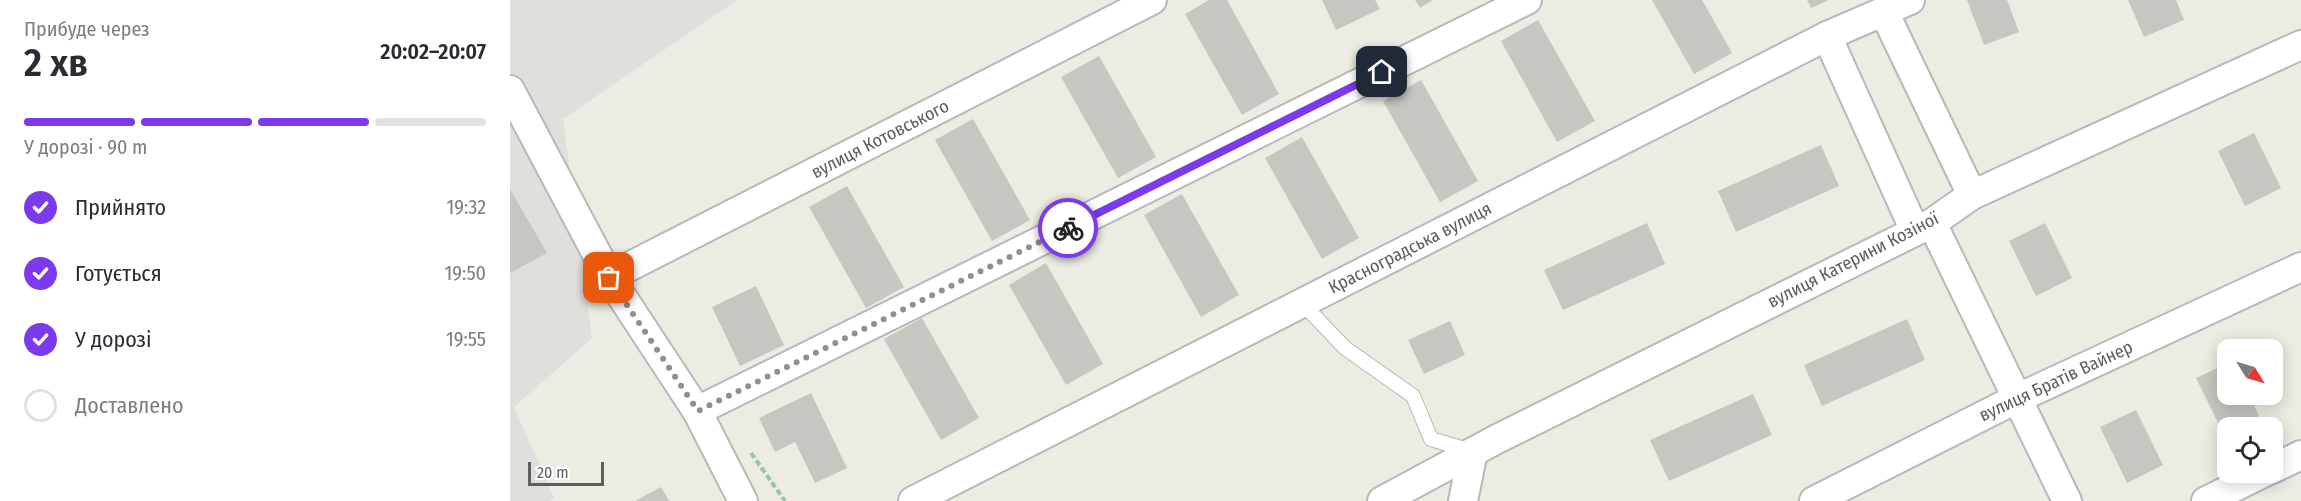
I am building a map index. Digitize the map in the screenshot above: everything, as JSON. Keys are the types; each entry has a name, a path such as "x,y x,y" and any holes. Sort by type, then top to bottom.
{"street":[{"name":"вулиця Котовського","path":"609,278 1152,0"},
{"path":"698,411 1527,0"},
{"name":"Красноградська вулиця","path":"913,501 1827,36 1910,0"},
{"path":"1884,12 1972,195"},
{"path":"1827,36 1923,227 2018,398 2067,501"},
{"name":"вулиця Катерини Козіної","path":"1382,501 1473,452 1923,227 1972,195 2301,45"},
{"path":"510,90 609,278 698,411 743,501"},
{"name":"вулиця Братів Вайнер","path":"1814,501 2018,398 2301,267"},
{"path":"1463,501 1473,452"},
{"path":"2283,464 2301,455"},
{"path":"2206,501 2243,483"}],"lane":[{"path":"1302,303 1345,348 1413,396 1431,439 1473,452"}],"shaded area":[{"path":"510,0 737,0 563,119 592,338 514,407 554,498 550,501 510,501"}],"building":[{"path":"1209,0 1227,0 1279,94 1242,115 1185,14"},
{"path":"1322,0 1375,0 1380,9 1336,30"},
{"path":"1415,0 1433,0 1420,8"},
{"path":"1652,0 1702,0 1732,53 1694,74"},
{"path":"1807,0 1829,0 1811,8"},
{"path":"1967,0 2007,0 2019,32 1984,45"},
{"path":"2128,0 2176,0 2184,20 2144,37"},
{"path":"1538,20 1595,121 1557,142 1501,41"},
{"path":"1099,56 1156,157 1118,178 1061,77"},
{"path":"1421,80 1478,181 1440,202 1383,101"},
{"path":"973,119 1030,220 992,241 935,140"},
{"path":"2254,133 2281,188 2245,206 2218,151"},
{"path":"1302,137 1359,238 1322,259 1265,158"},
{"path":"1821,145 1839,186 1736,232 1718,191"},
{"path":"847,186 904,287 866,308 809,207"},
{"path":"510,189 547,253 510,273"},
{"path":"1182,194 1239,295 1201,317 1144,215"},
{"path":"1647,223 1665,264 1563,310 1544,270"},
{"path":"2045,223 2072,278 2036,296 2009,241"},
{"path":"1046,263 1103,364 1066,385 1009,285"},
{"path":"756,286 784,345 740,366 712,307"},
{"path":"922,318 979,418 941,440 884,339"},
{"path":"1907,319 1925,360 1822,406 1804,365"},
{"path":"1450,321 1465,355 1424,374 1408,340"},
{"path":"2217,368 2217,405 2254,405 2259,416 2217,417 2217,421 2196,378"},
{"path":"811,393 847,468 815,483 795,442 775,452 759,418"},
{"path":"1753,394 1772,435 1669,481 1650,440"},
{"path":"2136,410 2163,465 2127,483 2100,427"},
{"path":"661,487 669,501 635,501"}],"way so far":[{"path":"609,278 698,411 714,400 1068,228"}],"route":[{"path":"1068,228 1382,72"}]}
